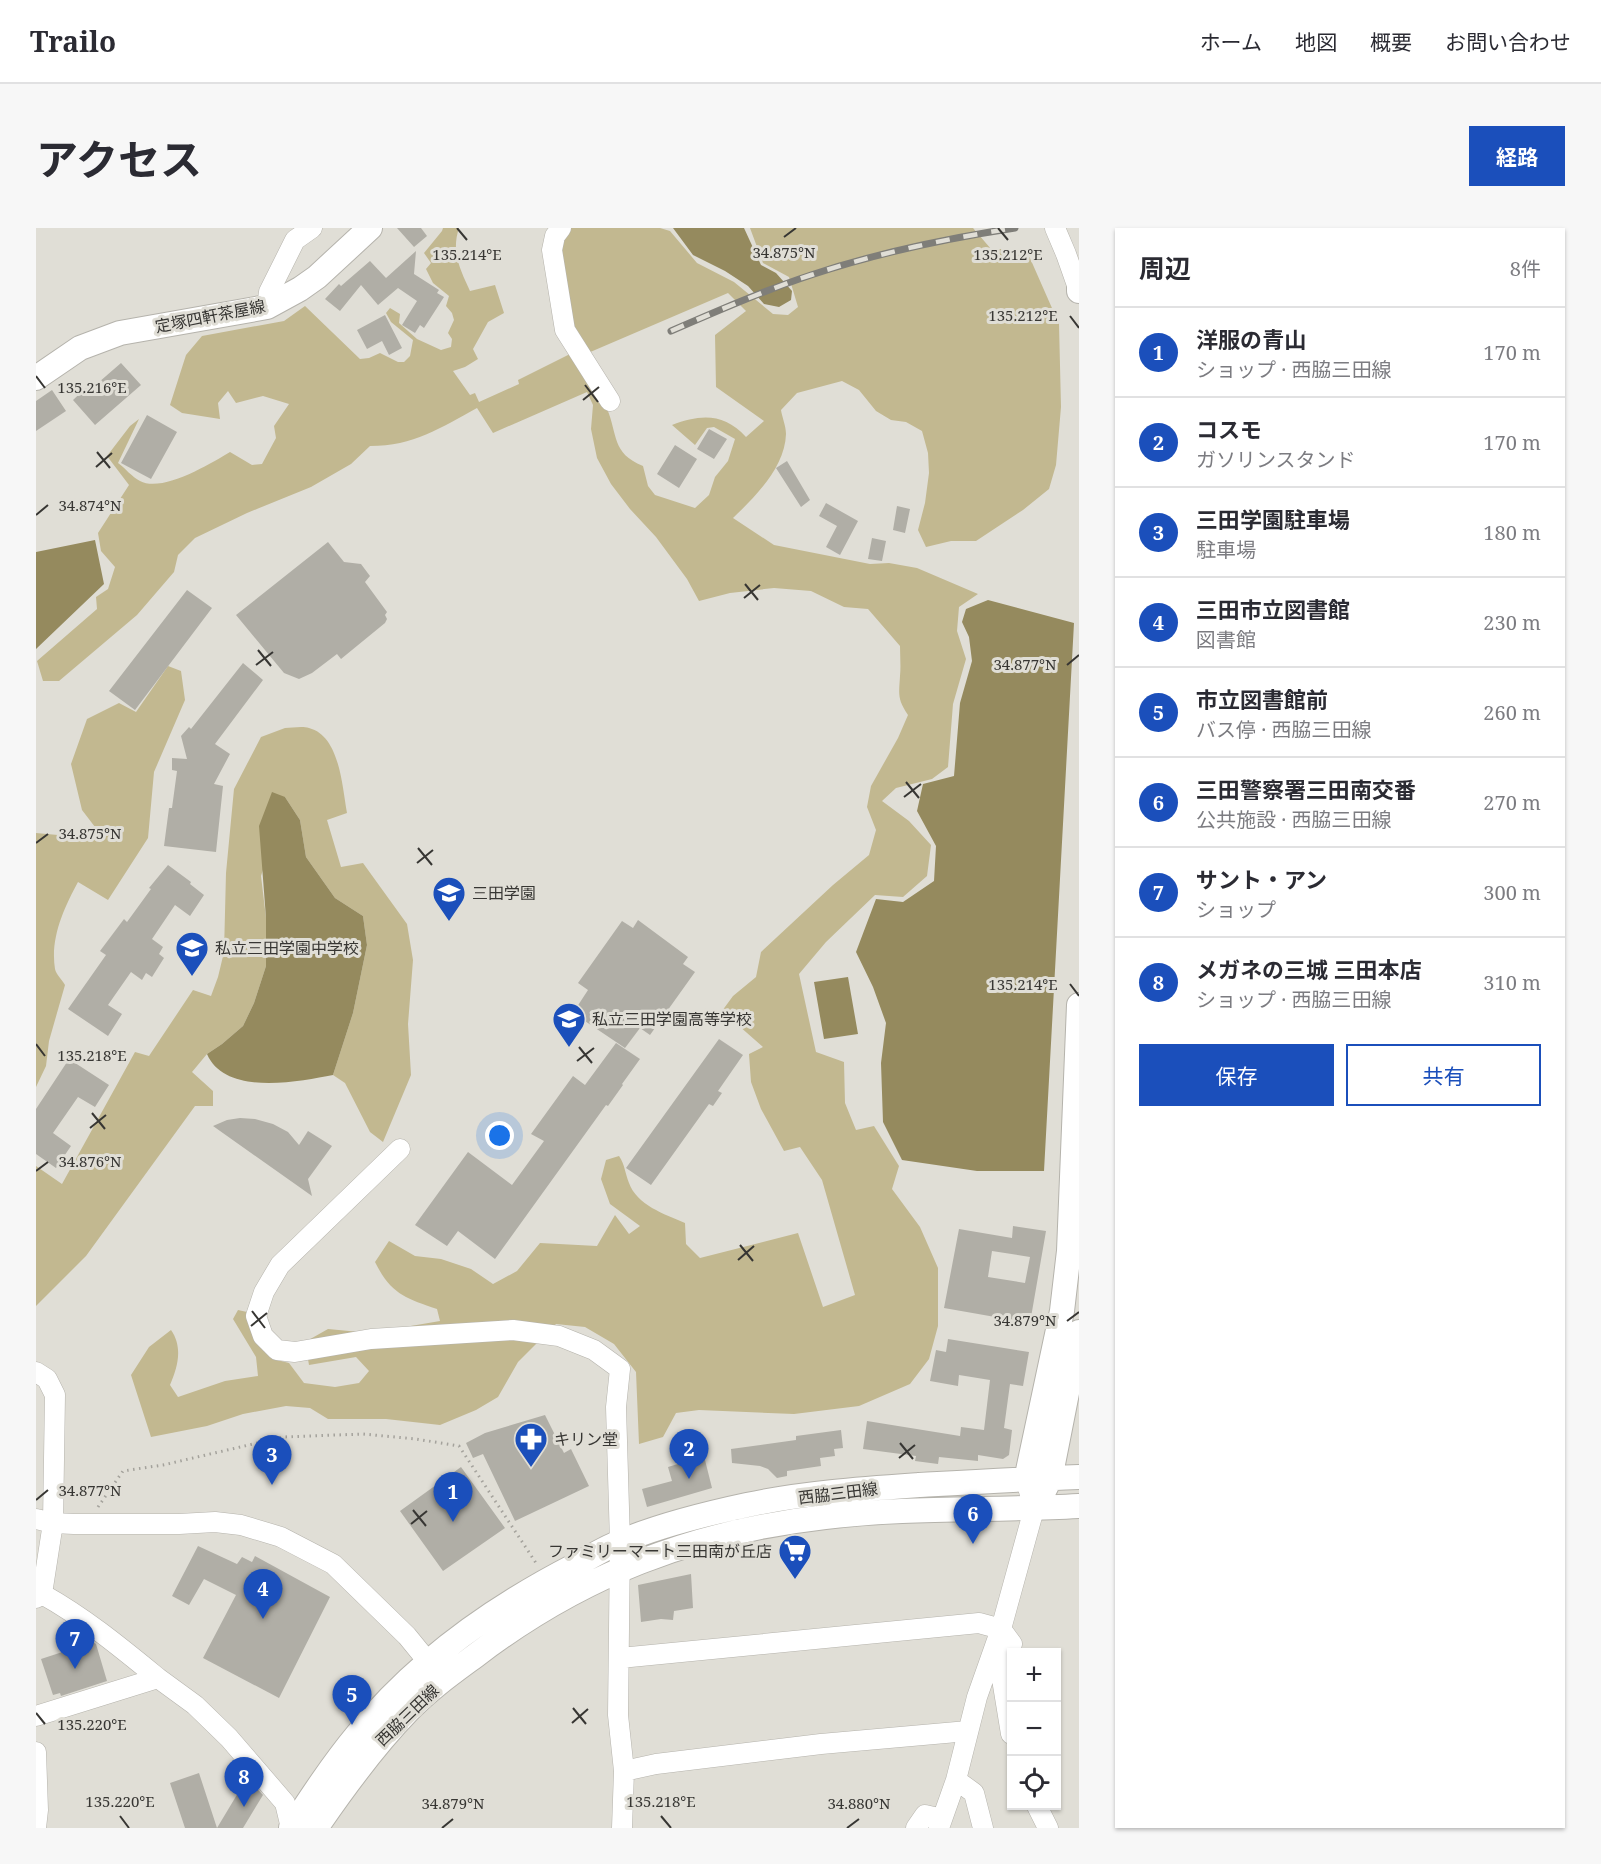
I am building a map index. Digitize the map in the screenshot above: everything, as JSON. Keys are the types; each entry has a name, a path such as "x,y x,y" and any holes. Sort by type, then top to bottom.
{"main road":[{"name":"定塚四軒茶屋線","path":"36,378 80,348 120,333 267,307 300,289 317,276 370,228"},
{"path":"1026,1480 1062,1311 1069,1251 1079,1005"},
{"path":"1034,1509 1050,1479 1079,1332"},
{"name":"西脇三田線","path":"316,1828 373,1748 410,1708 436,1671 507,1604 620,1542 687,1520 749,1504 878,1488 1079,1477"},
{"name":"西脇三田線","path":"291,1828 357,1734 392,1696 503,1635 555,1602 619,1569 703,1540 762,1525 827,1516 919,1510 1034,1509 1079,1506"}],"street":[{"path":"267,307 269,292 295,240 312,228"},
{"path":"561,228 555,236 552,250 565,330 610,401"},
{"path":"1055,228 1079,289"},
{"path":"400,1149 280,1264 264,1292 256,1316 263,1336 277,1350 295,1352 371,1339 513,1330 559,1336 594,1350 620,1369 616,1407 620,1542 618,1715 624,1772 622,1828"},
{"path":"36,1372 47,1379 55,1395 42,1522 39,1596 71,1610 195,1705 229,1738 285,1803 291,1828"},
{"path":"916,1828 925,1815 940,1824 956,1780 977,1697 1001,1629 1034,1509 1026,1480"},
{"path":"42,1522 179,1524 215,1522 241,1525 281,1537 333,1564 407,1636 436,1671"},
{"path":"620,1658 979,1623 1001,1629 1012,1644 1002,1673 1007,1707"},
{"path":"36,1716 158,1678"},
{"path":"624,1772 656,1764 821,1744 968,1731"},
{"path":"36,1752 38,1800 36,1828"},
{"path":"956,1780 974,1794 983,1828"},
{"path":"1039,1810 1048,1828"}],"path":[{"path":"98,1509 123,1471 163,1465 283,1437 363,1434 416,1439 459,1446 547,1580"}],"shaded area":[{"path":"443,228 459,228 456,253 470,291 495,285 504,313 488,322 473,349 478,359 453,371 470,395 475,393 479,402 519,384 518,380 570,354 607,409 620,449 633,461 643,466 648,486 655,495 695,508 709,495 715,477 728,461 735,439 714,427 707,428 695,445 672,425 693,419 712,418 729,423 746,437 764,421 716,387 715,335 746,311 728,293 588,353 570,331 555,259 567,228 660,228 670,231 697,263 734,282 773,314 788,315 798,307 789,277 763,263 750,228 973,228 991,249 1026,249 1059,324 1061,407 1056,465 1049,489 1023,510 976,541 951,541 926,547 918,530 929,473 928,453 922,431 906,422 891,420 876,411 859,390 842,381 797,393 781,410 786,434 781,458 760,490 733,518 774,545 870,564 889,563 917,568 978,594 959,607 957,631 966,659 953,704 948,767 932,779 896,788 882,801 909,821 931,845 927,876 903,897 875,895 826,942 799,974 816,1052 844,1062 845,1103 856,1130 874,1126 899,1166 892,1189 920,1227 938,1268 938,1326 929,1359 910,1384 859,1406 794,1414 699,1410 676,1413 663,1437 639,1444 636,1372 614,1344 585,1327 556,1324 518,1362 498,1397 476,1410 440,1425 386,1419 328,1419 310,1408 286,1406 243,1414 207,1426 151,1437 131,1375 149,1347 171,1330 177,1343 178,1357 170,1385 178,1397 225,1381 258,1376 256,1357 233,1319 238,1310 247,1312 269,1353 277,1360 289,1363 304,1383 335,1387 359,1383 369,1371 356,1357 309,1365 305,1342 328,1329 370,1333 440,1321 437,1309 416,1302 400,1293 381,1273 375,1262 389,1241 415,1256 441,1259 471,1269 493,1284 517,1271 540,1243 597,1246 615,1215 629,1234 640,1226 610,1204 601,1179 606,1160 619,1156 633,1191 652,1208 685,1223 686,1244 700,1258 798,1233 823,1307 855,1295 822,1180 800,1147 784,1151 761,1109 751,1082 749,1054 763,1047 722,1011 733,996 756,977 761,952 869,855 876,830 867,807 871,786 908,715 900,696 900,646 868,609 844,607 811,591 774,588 730,593 699,601 687,579 656,537 611,484 597,458 591,429 593,405 587,392 493,433 477,408 438,429 413,439 400,443 370,446 351,464 311,487 247,513 195,538 178,555 174,572 137,615 59,681 43,681 37,661 97,609 96,597 108,589 115,567 101,551 98,533 129,485 107,456 130,426 139,419 118,463 137,479 149,484 161,483 186,475 230,452 252,465 262,464 276,438 274,426 289,404 263,396 236,403 228,391 218,403 220,419 182,413 170,405 186,355 202,336 284,321 305,306 360,359 380,353 398,362 404,362 410,356 413,340 391,322 386,313 390,308 400,314 399,323 417,339 441,350 451,347 452,339 448,333 454,320 446,306 449,296 433,283 426,269 431,263 424,253"},
{"path":"673,228 744,228 761,265 776,273 792,291 791,300 779,307 764,304 748,286 693,255"},
{"path":"95,540 104,584 36,649 36,552"},
{"path":"988,600 1074,623 1044,1171 977,1171 902,1160 883,1122 881,1063 886,1023 873,987 856,952 876,899 903,902 934,881 936,846 917,811 923,784 954,776 960,703 972,661 969,637 962,622 966,609"},
{"path":"168,666 181,671 185,700 154,772 148,838 108,900 78,882 68,902 56,935 54,957 56,971 65,985 49,1041 46,1066 36,1087 36,833 80,837 95,827 82,810 71,764 87,719 119,703 136,712"},
{"path":"285,728 309,728 319,733 327,741 338,763 347,813 327,820 341,867 363,863 407,924 413,960 408,1024 411,1075 383,1142 370,1132 345,1083 333,1075 353,1013 367,945 363,916 335,898 306,857 300,820 285,797 261,876 266,918 266,966 254,1003 243,1026 207,1054 192,1072 213,1091 213,1106 195,1106 86,1256 36,1306 36,1166 62,1184 135,1052 149,1056 193,990 211,996 224,952 226,873 234,789 261,737"},
{"path":"272,792 285,797 300,820 306,857 335,898 363,916 367,945 353,1013 333,1075 282,1083 245,1081 229,1076 216,1067 207,1054 243,1026 254,1003 266,966 266,918 259,826"},
{"path":"848,977 858,1034 824,1039 814,982"}],"building":[{"path":"397,228 421,228 427,236 414,247"},
{"path":"416,251 414,274 439,290 437,293 444,297 424,328 420,325 415,333 402,325 417,301 398,288 378,305 361,285 340,311 325,299 339,284 341,286 370,261 386,278"},
{"path":"385,315 402,348 389,355 382,341 367,349 357,330"},
{"path":"121,363 141,385 95,425 73,400 88,386 91,389"},
{"path":"52,390 66,411 36,431 36,401"},
{"path":"147,415 177,432 151,479 121,463"},
{"path":"709,429 727,439 714,459 697,449"},
{"path":"675,445 697,459 679,488 657,474"},
{"path":"787,461 810,500 801,507 776,468"},
{"path":"826,503 858,521 840,555 826,547 837,526 819,516"},
{"path":"897,506 910,509 905,533 893,530"},
{"path":"872,538 886,541 882,561 868,559"},
{"path":"328,542 344,562 361,564 370,576 365,582 387,612 385,615 387,619 341,659 337,654 312,673 299,679 284,673 236,615"},
{"path":"187,590 212,608 135,710 109,691"},
{"path":"243,663 263,680 215,744 230,754 214,784 223,786 216,852 164,846 177,771 172,770 172,758 187,759 181,736 189,727 191,729"},
{"path":"168,865 204,895 190,916 175,905 152,939 163,947 159,954 164,958 152,977 146,973 142,980 131,972 108,1005 122,1014 108,1036 68,1009 106,955 100,951 124,919 127,922 151,889 149,888"},
{"path":"638,920 688,957 683,964 695,972 650,1035 640,1028 625,1048 573,1013 588,990 578,983 622,921 633,928"},
{"path":"719,1039 743,1055 718,1091 722,1093 713,1106 709,1104 651,1185 626,1168"},
{"path":"616,1043 640,1059 495,1259 458,1231 447,1246 415,1225 468,1152 512,1185 544,1141 531,1134 573,1076 585,1085"},
{"path":"69,1059 109,1085 95,1107 78,1097 53,1133 71,1146 56,1168 36,1154 36,1109"},
{"path":"240,1118 273,1124 288,1132 299,1145 308,1131 332,1146 308,1179 312,1196 213,1126"},
{"path":"1013,1226 1046,1231 1030,1323 944,1308 959,1229 1012,1238","holes":["992,1251 1030,1257 1025,1283 988,1277"]},
{"path":"948,1339 1029,1352 1023,1386 1010,1384 1004,1428 1012,1430 1009,1455 1003,1459 978,1455 978,1461 939,1457 938,1464 915,1461 916,1456 863,1449 867,1421 960,1436 961,1427 984,1430 990,1380 959,1375 958,1386 930,1381 936,1350 946,1352"},
{"path":"545,1415 564,1453 571,1449 589,1486 515,1521 483,1454 473,1458 466,1443 485,1433"},
{"path":"841,1430 843,1448 834,1449 835,1456 820,1458 821,1466 787,1471 787,1476 777,1478 768,1469 760,1466 732,1463 731,1449 796,1440 796,1436"},
{"path":"704,1456 712,1488 647,1507 642,1489 672,1481 668,1467"},
{"path":"461,1467 505,1528 443,1571 400,1511"},
{"path":"198,1546 237,1564 242,1557 252,1562 255,1556 330,1597 279,1698 203,1658 236,1595 204,1579 189,1605 172,1596"},
{"path":"691,1574 693,1608 674,1611 673,1620 641,1622 638,1585"},
{"path":"93,1642 96,1644 107,1681 61,1696 60,1693 53,1695 41,1659"},
{"path":"199,1773 217,1828 185,1828 170,1783"},
{"path":"247,1778 263,1795 243,1828 217,1828"}],"railway":[{"path":"671,331 758,294 835,267 912,247 1015,228"}],"place":[{"name":"三田学園","path":"449,922"},
{"name":"私立三田学園中学校","path":"192,977"},
{"name":"私立三田学園高等学校","path":"569,1048"},
{"name":"キリン堂","path":"531,1468"},
{"name":"コスモ","path":"689,1479"},
{"name":"三田学園駐車場","path":"272,1485"},
{"name":"洋服の青山","path":"453,1522"},
{"name":"三田警察署三田南交番","path":"973,1544"},
{"name":"ファミリーマート三田南が丘店","path":"795,1580"},
{"name":"三田市立図書館","path":"263,1619"},
{"name":"サント・アン","path":"75,1669"},
{"name":"市立図書館前","path":"352,1725"},
{"name":"メガネの三城 三田本店","path":"244,1807"}]}
